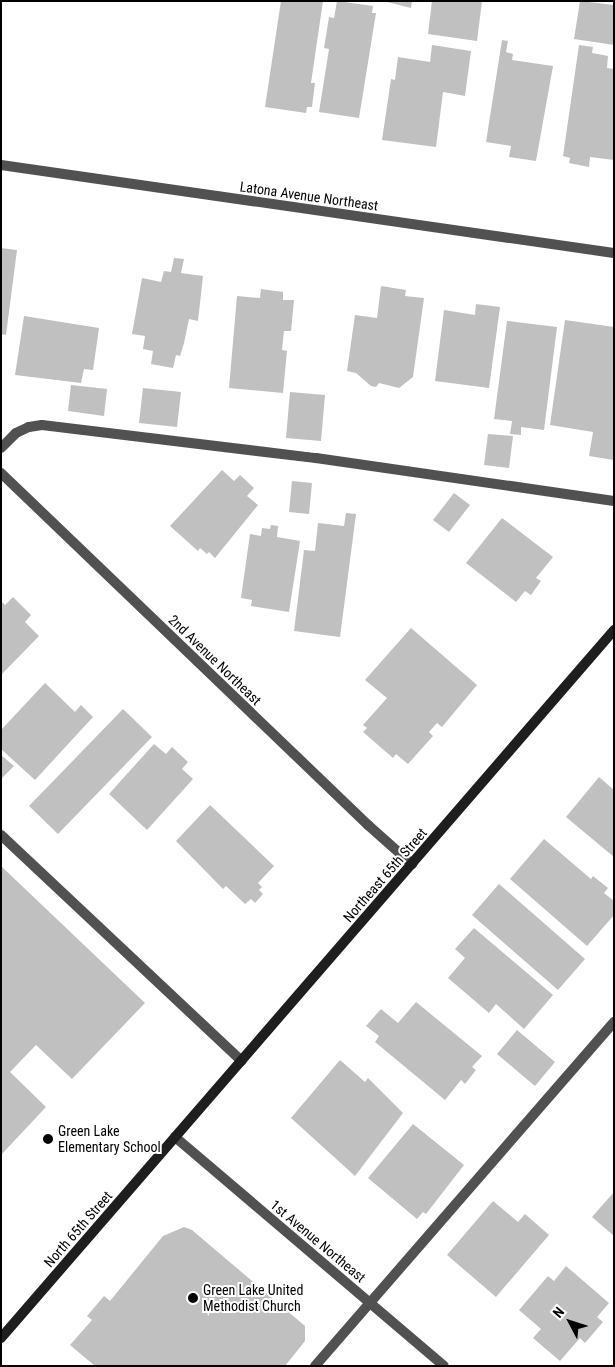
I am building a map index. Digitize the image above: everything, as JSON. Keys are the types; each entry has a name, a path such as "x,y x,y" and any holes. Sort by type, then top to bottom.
{"main road":[{"name":"Northeast 65th Street","path":"175,1137 614,630"},
{"name":"North 65th Street","path":"1,1338 175,1137"}],"street":[{"name":"Latona Avenue Northeast","path":"1,165 614,253"},
{"path":"1,448 16,433 29,426 42,425 316,458 614,501"},
{"name":"2nd Avenue Northeast","path":"1,473 368,825 412,864"},
{"path":"1,835 242,1061"},
{"path":"315,1366 614,1022"},
{"name":"1st Avenue Northeast","path":"175,1137 444,1366"}],"building":[{"path":"281,1 323,1 311,83 315,83 312,107 307,107 306,113 265,107"},
{"path":"337,1 373,6 372,13 376,13 359,118 319,112 329,49 324,48 329,17 334,18"},
{"path":"383,1 412,1 411,8"},
{"path":"432,1 482,1 477,41 428,34"},
{"path":"580,1 614,5 614,45 574,39"},
{"path":"502,40 508,41 506,52 513,54 512,60 553,66 536,161 509,157 511,146 486,142"},
{"path":"432,45 471,51 465,96 443,92 436,147 382,140 391,79 395,80 398,57 430,62"},
{"path":"579,45 593,47 592,53 608,56 607,68 614,69 614,160 590,157 589,167 569,163 570,158 563,156"},
{"path":"1,248 17,250 6,335 1,334"},
{"path":"174,258 184,259 181,273 203,276 198,321 189,319 180,356 176,355 173,368 151,364 153,351 143,349 145,336 132,334 142,278 161,282 164,271 171,272"},
{"path":"381,286 406,290 405,296 424,298 413,377 399,388 379,383 376,387 371,386 356,373 347,371 355,315 377,318"},
{"path":"261,289 283,292 283,300 294,300 291,331 284,331 282,350 287,351 283,393 229,388 237,296 260,298"},
{"path":"476,304 500,307 489,388 435,381 444,310 475,315"},
{"path":"24,316 99,328 93,370 84,369 81,383 15,375"},
{"path":"565,320 614,327 614,460 589,456 593,432 550,425"},
{"path":"507,321 557,327 544,430 521,427 521,435 510,434 512,421 494,419"},
{"path":"71,385 107,389 104,416 68,411"},
{"path":"143,388 181,392 177,427 139,423"},
{"path":"290,392 325,395 321,441 286,438"},
{"path":"488,434 513,436 509,468 484,465"},
{"path":"222,470 234,481 240,475 254,488 247,496 258,505 215,558 209,552 207,554 200,548 198,551 170,526"},
{"path":"292,481 312,483 309,514 289,512"},
{"path":"454,493 470,505 449,532 433,520"},
{"path":"346,513 356,514 340,637 294,631 304,550 315,551 318,523 344,526"},
{"path":"502,518 553,557 536,578 541,581 531,595 525,591 516,602 466,563"},
{"path":"271,525 278,526 277,537 300,541 289,612 251,606 252,600 241,598 250,534 261,536 262,528 270,529"},
{"path":"13,597 31,615 25,622 39,636 1,675 1,601 5,605"},
{"path":"411,628 477,685 442,727 437,723 429,732 433,736 408,764 396,754 393,758 363,732 367,728 363,725 387,698 365,680"},
{"path":"45,683 75,712 81,705 93,717 35,780 1,749 1,730"},
{"path":"123,709 152,737 58,834 29,806"},
{"path":"154,744 166,754 172,747 188,762 182,769 193,779 147,830 109,794"},
{"path":"1,755 14,766 1,779"},
{"path":"599,777 614,790 614,857 566,817"},
{"path":"210,805 274,866 258,883 262,887 259,890 263,894 255,903 251,899 245,904 226,886 223,889 176,841"},
{"path":"544,839 591,879 593,876 608,888 604,893 614,901 614,915 587,946 510,879"},
{"path":"1,866 145,1003 72,1079 36,1045 10,1072 46,1107 1,1155"},
{"path":"499,884 585,959 558,990 472,915"},
{"path":"474,928 553,995 524,1029 496,1004 489,1013 448,978 465,958 455,949"},
{"path":"416,1002 482,1056 472,1067 476,1070 465,1084 461,1080 445,1100 375,1042 379,1036 366,1026 381,1009 398,1023"},
{"path":"517,1030 555,1062 535,1086 497,1054"},
{"path":"340,1060 365,1082 368,1078 403,1113 355,1176 291,1118"},
{"path":"413,1124 464,1165 426,1214 423,1212 417,1219 368,1178"},
{"path":"614,1192 614,1236 592,1217"},
{"path":"493,1201 518,1222 525,1214 549,1235 496,1297 447,1255"},
{"name":"Green Lake United Methodist Church","path":"184,1227 192,1230 305,1326 305,1341 285,1366 95,1366 70,1345 92,1320 87,1316 104,1296 110,1301 163,1236"},
{"path":"566,1266 609,1303 597,1317 603,1322 585,1343 580,1338 560,1361 533,1338 541,1329 519,1310 548,1276 554,1281"}],"place":[{"name":"Green Lake Elementary School","path":"48,1139"},
{"name":"Green Lake United Methodist Church","path":"193,1298"}]}
